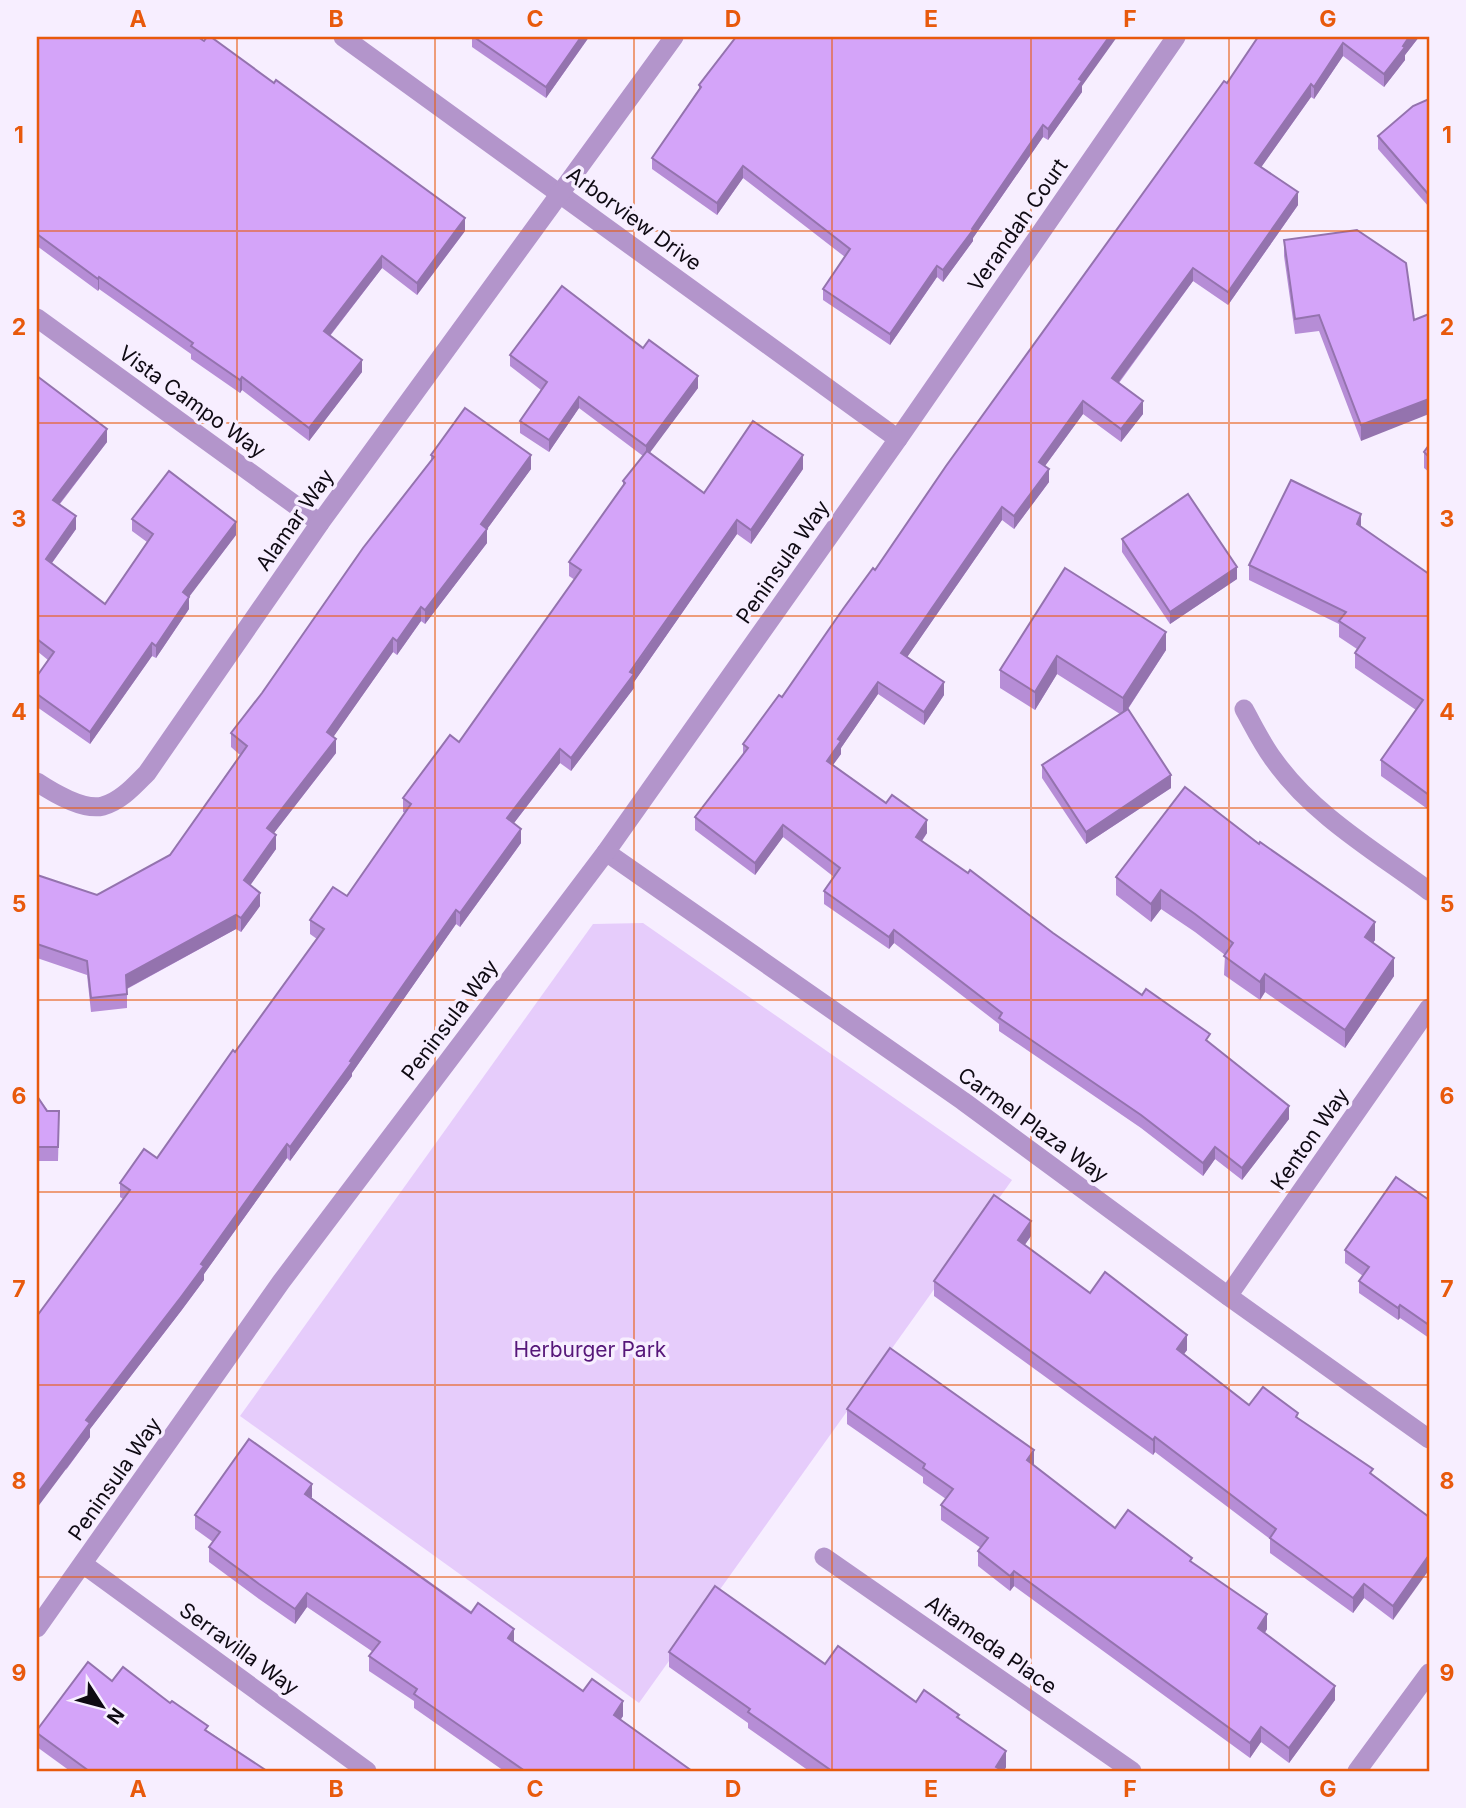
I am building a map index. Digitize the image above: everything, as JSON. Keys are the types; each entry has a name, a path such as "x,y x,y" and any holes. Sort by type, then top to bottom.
{"street":[{"name":"Arborview Drive","path":"343,37 562,193 898,439"},
{"name":"Alamar Way","path":"37,782 75,803 101,807 126,794 147,774 320,523 674,37"},
{"name":"Verandah Court","path":"898,439 1176,37"},
{"name":"Vista Campo Way","path":"37,318 320,523"},
{"name":"Peninsula Way","path":"37,1628 281,1282 606,852 898,439"},
{"path":"1244,709 1273,759 1305,796 1341,827 1429,891"},
{"name":"Carmel Plaza Way","path":"606,852 963,1101 1228,1296 1429,1439"},
{"name":"Kenton Way","path":"1228,1296 1429,1008"},
{"name":"Altameda Place","path":"824,1557 1132,1771"},
{"name":"Serravilla Way","path":"83,1564 368,1771"},
{"path":"1357,1771 1429,1673"}],"green space":[{"name":"Herburger Park","path":"643,923 1012,1180 639,1703 240,1416 593,924"}],"building":[{"path":"37,37 198,37 204,41 211,37 274,83 276,80 465,218 417,283 382,256 324,331 362,360 309,428 242,377 240,380 191,346 193,343 37,234"},
{"path":"474,37 581,37 546,87"},
{"path":"736,37 1109,37 1048,129 1043,125 973,230 943,270 937,266 890,334 823,289 850,249 743,166 717,203 652,158 701,87 699,85"},
{"path":"1258,37 1409,37 1403,46 1405,47 1384,74 1343,43 1314,87 1311,84 1255,163 1298,192 1228,292 1193,268 1112,378 1143,401 1121,429 1083,401 1039,462 1049,469 1014,516 1002,507 901,653 944,682 924,712 878,682 838,739 841,741 827,761 886,803 892,795 927,820 916,837 968,873 970,870 1053,933 1142,995 1146,989 1210,1034 1206,1040 1289,1106 1242,1168 1215,1147 1203,1163 1141,1115 999,1018 1002,1013 894,930 889,937 824,891 840,868 783,825 755,863 695,817 748,748 743,744 779,695 782,697 873,568 875,570 946,466"},
{"path":"1429,99 1429,195 1378,136 1413,106"},
{"path":"1357,230 1406,263 1414,320 1429,314 1429,399 1361,425 1319,315 1295,319 1284,240"},
{"path":"562,286 643,348 649,340 698,376 646,446 579,397 549,440 520,421 547,382 510,355"},
{"path":"37,376 107,429 53,500 76,516 46,559 105,604 153,534 132,519 169,471 236,522 183,592 189,597 156,646 152,643 90,732 37,694 37,676 54,652 37,639"},
{"path":"465,408 531,455 481,524 487,529 425,610 421,607 397,641 393,638 327,732 336,739 267,828 276,835 244,880 260,893 241,918 236,915 126,975 127,994 91,998 87,961 37,944 37,875 97,895 170,855 247,746 231,733 363,548 434,457 431,455"},
{"path":"753,421 803,455 751,530 737,520 630,672 634,674 571,758 560,749 507,818 521,829 460,913 456,910 350,1061 352,1062 290,1147 287,1144 201,1264 204,1266 86,1420 90,1423 37,1494 37,1316 130,1190 120,1183 144,1149 157,1158 233,1050 235,1052 324,929 310,920 333,887 347,896 411,804 403,798 450,735 459,742 581,570 569,562 625,483 623,481 647,451 704,493"},
{"path":"1291,480 1361,514 1357,524 1429,574 1429,795 1381,760 1423,700 1355,653 1365,638 1339,621 1346,612 1249,565"},
{"path":"1188,494 1237,567 1170,612 1122,539"},
{"path":"1065,568 1166,632 1123,698 1057,656 1035,692 1000,670"},
{"path":"1128,709 1171,775 1086,832 1042,765"},
{"path":"1185,787 1259,844 1260,842 1375,922 1365,937 1394,958 1345,1030 1265,974 1260,982 1224,956 1233,943 1161,890 1151,904 1116,877"},
{"path":"37,1096 47,1111 59,1111 58,1147 37,1147"},
{"path":"1396,1177 1429,1200 1429,1325 1400,1305 1398,1308 1359,1281 1369,1267 1345,1250"},
{"path":"994,1195 1031,1221 1018,1240 1090,1293 1105,1272 1187,1335 1177,1349 1249,1405 1263,1387 1298,1413 1296,1417 1373,1469 1370,1473 1429,1517 1429,1555 1393,1606 1364,1584 1353,1598 1270,1538 1276,1529 1155,1437 1153,1440 934,1281"},
{"path":"890,1348 1034,1450 1027,1460 1115,1528 1128,1510 1192,1558 1190,1561 1267,1614 1258,1628 1335,1686 1289,1748 1261,1727 1250,1743 1014,1571 1010,1576 978,1551 988,1538 941,1505 953,1489 923,1468 925,1464 847,1409"},
{"path":"249,1439 312,1484 305,1494 471,1613 478,1603 514,1629 508,1638 583,1691 592,1679 623,1701 614,1715 692,1771 525,1771 414,1694 417,1689 369,1656 380,1642 307,1593 295,1609 209,1547 220,1532 195,1515"},
{"path":"715,1586 825,1664 838,1646 916,1702 924,1690 1006,1751 996,1767 1003,1771 832,1771 669,1652"},
{"path":"88,1662 112,1681 123,1667 170,1703 172,1701 208,1726 205,1730 267,1771 89,1771 37,1733"}]}
